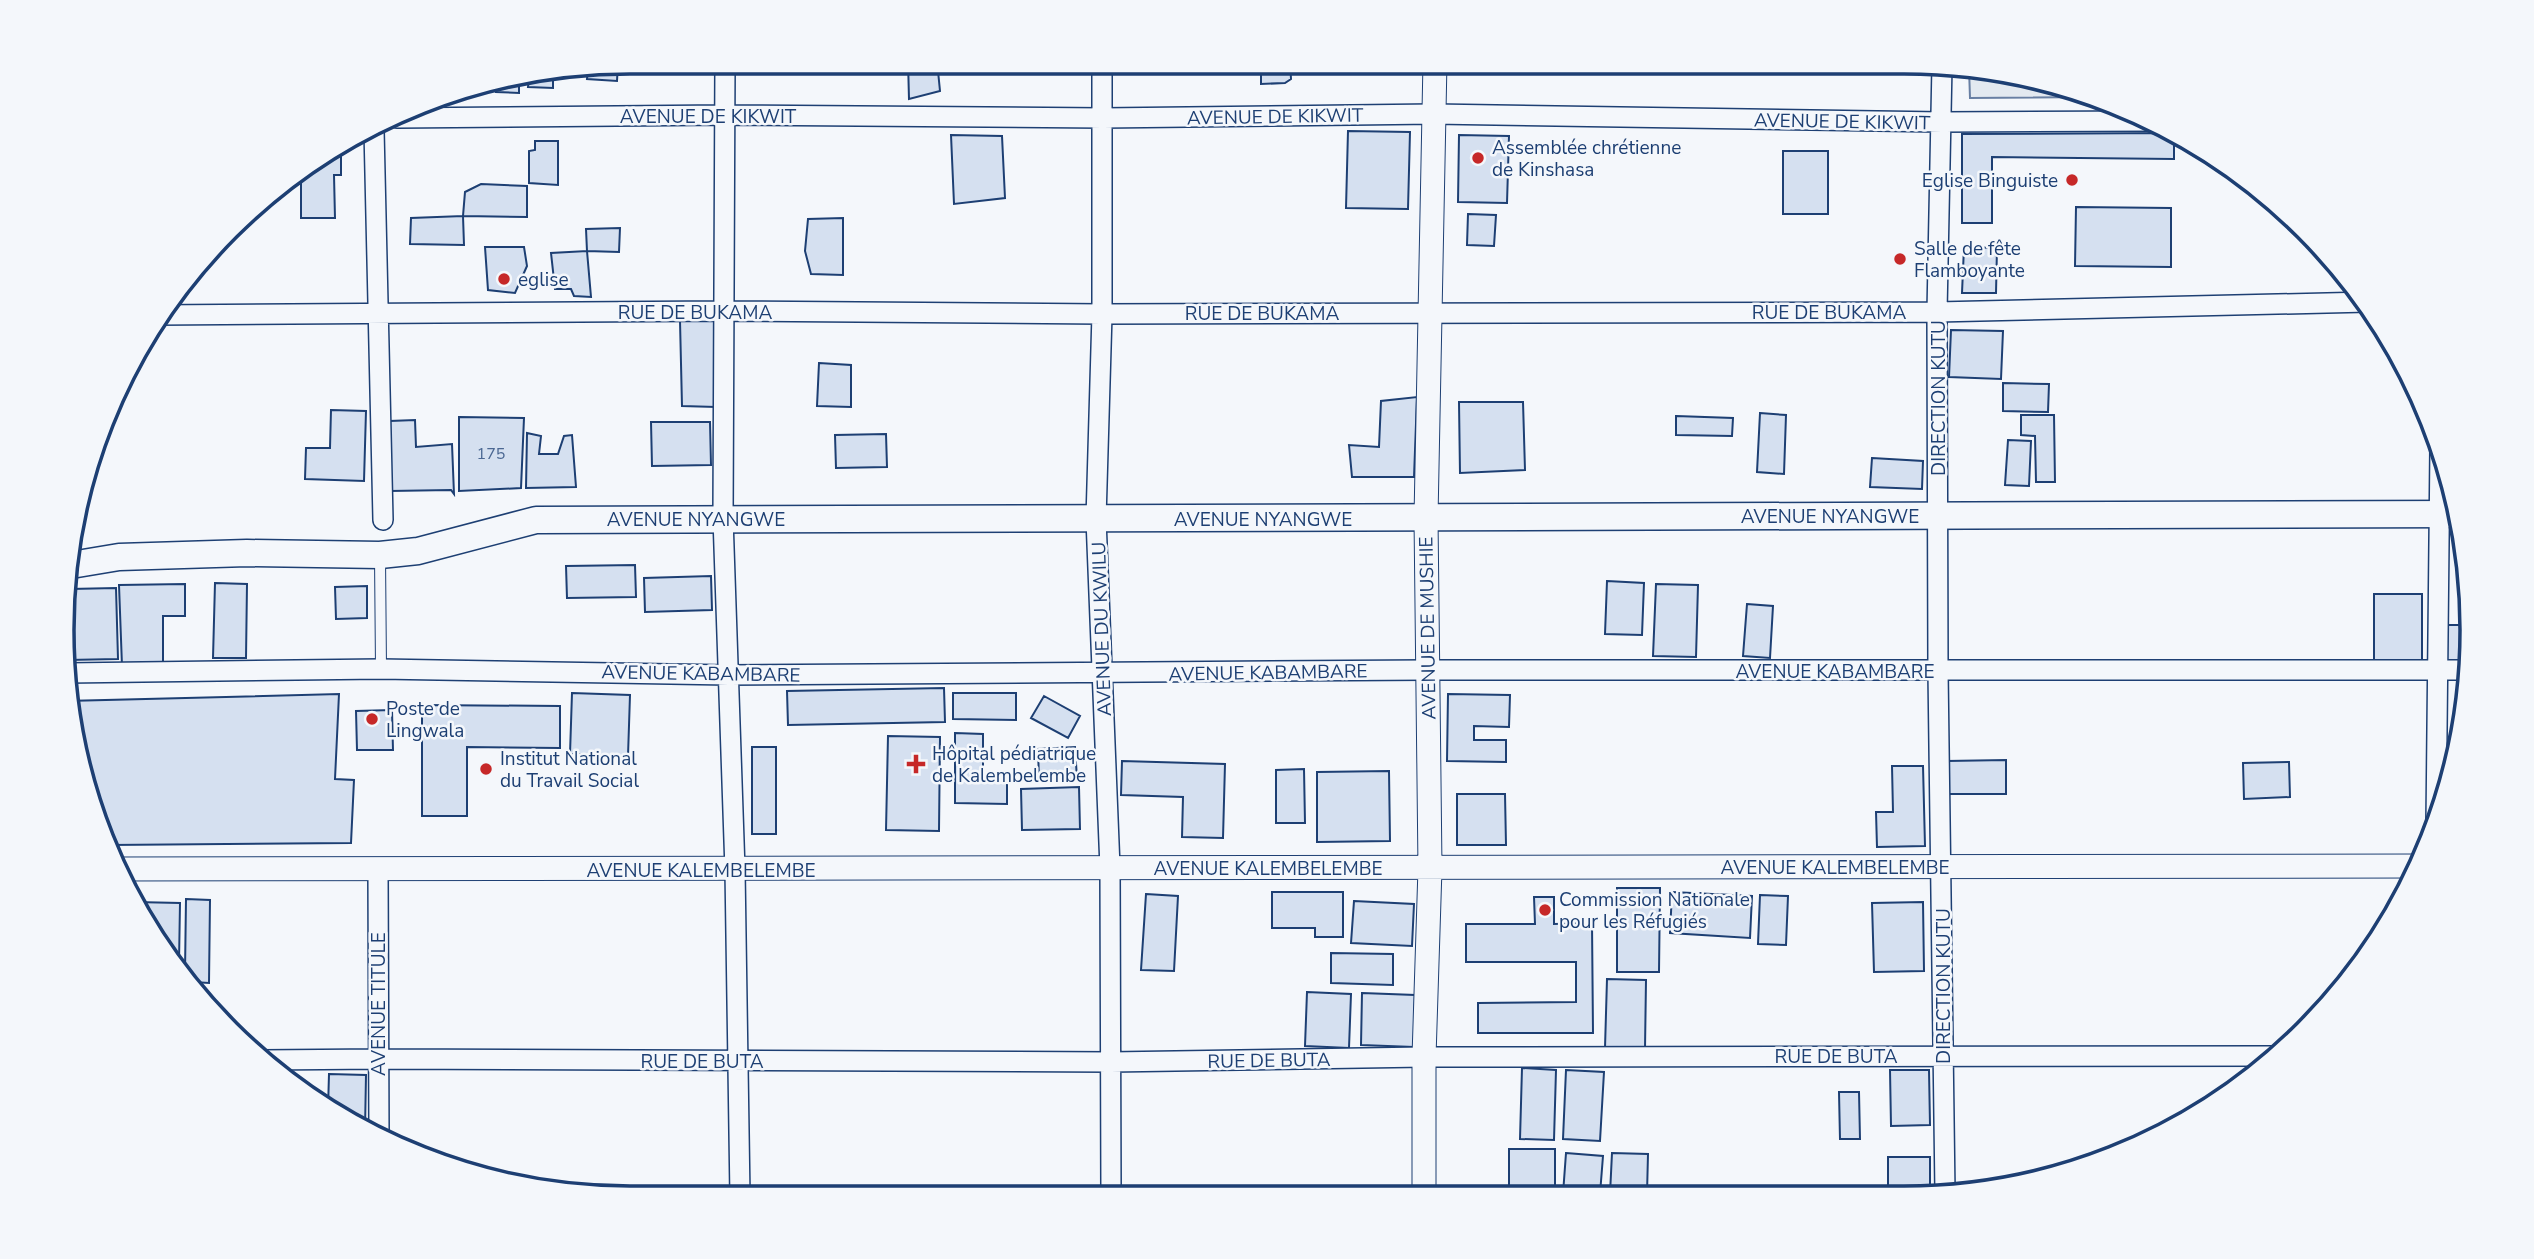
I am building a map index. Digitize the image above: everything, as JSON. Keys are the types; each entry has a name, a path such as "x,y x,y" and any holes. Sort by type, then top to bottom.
{"main road":[{"name":"AVENUE NYANGWE","path":"77,564 145,556 247,553 380,555 418,551 536,520 2448,514"}],"street":[{"path":"725,74 723,518 735,870 740,1186"},
{"name":"AVENUE DU KWILU","path":"1102,74 1102,314 1096,519 1110,869 1111,1186"},
{"name":"AVENUE DE MUSHIE","path":"1424,1186 1424,1057 1430,868 1426,518 1435,74"},
{"name":"DIRECTION KUTU","path":"1942,75 1937,312 1938,671 1945,1184"},
{"name":"AVENUE DE KIKWIT","path":"413,118 725,115 1102,118 1434,114 1942,122 2128,121"},
{"path":"374,136 383,520"},
{"name":"RUE DE BUKAMA","path":"171,315 723,311 1102,314 1937,312 2354,302"},
{"path":"2436,791 2437,670 2450,519"},
{"name":"AVENUE KABAMBARE","path":"76,673 381,669 729,675 1427,670 2459,670"},
{"name":"AVENUE KALEMBELEMBE","path":"128,869 2407,866"},
{"name":"AVENUE TITULE","path":"378,870 379,1125"},
{"name":"RUE DE BUTA","path":"277,1060 1111,1062 1424,1057 2261,1056"}],"lane":[{"path":"380,555 381,669"}],"shaded area":[{"path":"1969,77 2013,84 2065,97 1970,98"}],"building":[{"path":"617,74 617,81 587,79 587,75"},
{"path":"908,74 938,74 940,91 909,99"},
{"path":"1261,74 1291,74 1291,79 1285,83 1261,84"},
{"path":"553,79 553,88 528,87 528,83"},
{"path":"519,84 519,93 496,92 496,90"},
{"path":"1348,131 1410,132 1408,209 1346,208"},
{"path":"2154,133 2174,144 2174,159 1992,157 1992,223 1962,223 1962,134"},
{"path":"951,135 1002,136 1005,198 954,204"},
{"path":"1459,135 1509,136 1507,203 1458,202"},
{"path":"535,141 558,141 558,185 529,183 529,151 535,150"},
{"path":"1783,151 1828,151 1828,214 1783,214"},
{"path":"341,154 341,175 334,175 335,218 301,218 301,181"},
{"path":"481,184 527,186 527,217 463,216 465,192"},
{"path":"2076,207 2171,208 2171,267 2075,266"},
{"path":"1468,214 1496,215 1494,246 1467,245"},
{"path":"463,216 464,245 410,244 411,218"},
{"path":"843,218 843,275 811,274 805,251 808,219"},
{"path":"620,228 619,252 587,251 586,229"},
{"name":"eglise","path":"485,247 524,247 527,266 515,293 488,290"},
{"path":"1964,247 1997,248 1996,293 1962,293"},
{"path":"587,251 591,297 574,296 571,289 555,289 551,253"},
{"path":"718,320 716,407 682,406 680,321"},
{"path":"1951,330 2003,331 2001,379 1949,377"},
{"path":"819,363 851,365 851,407 817,406"},
{"path":"2003,383 2049,384 2048,412 2003,411"},
{"path":"1417,397 1414,477 1352,477 1349,445 1379,447 1381,401"},
{"path":"1459,402 1523,402 1525,470 1460,473"},
{"path":"331,410 366,411 364,481 305,479 306,448 330,448"},
{"path":"1760,413 1786,415 1784,474 1757,472"},
{"path":"2021,415 2054,415 2055,482 2036,482 2035,436 2021,435"},
{"path":"1676,416 1733,418 1732,436 1676,435"},
{"path":"459,417 524,418 521,488 459,491"},
{"path":"415,420 416,447 452,444 454,494 451,490 390,491 390,421"},
{"path":"651,422 710,422 711,465 652,466"},
{"path":"527,433 541,436 539,454 558,454 564,436 572,435 576,487 526,488"},
{"path":"886,434 887,467 836,468 835,435"},
{"path":"2008,440 2031,441 2029,486 2005,485"},
{"path":"1872,458 1923,461 1922,489 1870,487"},
{"path":"635,565 636,597 567,598 566,566"},
{"path":"711,576 712,610 645,612 644,578"},
{"path":"1607,581 1644,583 1642,635 1605,634"},
{"path":"215,583 247,584 246,658 213,658"},
{"path":"185,584 185,616 163,616 163,665 122,666 119,585"},
{"path":"1656,584 1698,585 1696,657 1653,656"},
{"path":"367,586 367,618 336,619 335,587"},
{"path":"116,588 118,659 75,660 75,589"},
{"path":"2374,594 2422,594 2422,661 2374,660"},
{"path":"1747,604 1773,606 1770,658 1743,656"},
{"path":"2446,625 2460,625 2459,662 2445,662"},
{"path":"944,688 945,722 788,725 787,691"},
{"path":"572,693 630,695 628,756 570,754"},
{"path":"953,693 1016,693 1016,720 953,719"},
{"path":"339,694 335,779 354,780 351,843 117,845 92,773 78,701"},
{"path":"1448,694 1510,695 1509,727 1474,726 1474,740 1506,740 1506,762 1447,761"},
{"path":"1044,696 1080,716 1068,738 1031,718"},
{"path":"422,705 560,706 560,748 467,747 467,816 422,816"},
{"path":"392,710 393,750 357,750 356,711"},
{"path":"955,733 983,734 983,774 1007,774 1007,804 955,803"},
{"path":"888,736 940,737 939,831 886,830"},
{"path":"752,747 776,747 776,834 752,834"},
{"path":"1075,747 1077,779 1039,780 1038,749"},
{"path":"2006,760 2006,794 1948,794 1947,761"},
{"path":"1122,761 1225,764 1223,838 1182,837 1183,797 1121,795"},
{"path":"2289,762 2290,797 2244,799 2243,763"},
{"path":"1892,766 1923,766 1925,846 1877,847 1876,812 1893,812"},
{"path":"1304,769 1305,823 1276,823 1276,770"},
{"path":"1389,771 1390,841 1317,842 1317,772"},
{"path":"1079,787 1080,829 1022,830 1021,789"},
{"path":"1457,794 1505,794 1506,845 1457,845"},
{"path":"1617,888 1660,888 1659,972 1617,972"},
{"path":"1272,892 1343,892 1343,937 1315,937 1315,928 1272,928"},
{"path":"1672,892 1752,896 1750,938 1670,933"},
{"path":"1146,894 1178,896 1174,971 1141,970"},
{"path":"1760,895 1788,896 1786,945 1758,944"},
{"path":"1534,897 1554,897 1554,924 1592,923 1593,1033 1478,1033 1478,1003 1576,1002 1576,962 1466,962 1466,924 1535,924"},
{"path":"186,899 210,900 209,983 200,982 185,964"},
{"path":"1354,901 1414,904 1412,946 1351,943"},
{"path":"145,902 180,903 179,955"},
{"path":"1923,902 1924,971 1874,972 1872,903"},
{"path":"1331,953 1393,954 1393,985 1331,983"},
{"path":"1607,979 1646,980 1645,1049 1605,1048"},
{"path":"1307,992 1351,994 1349,1048 1305,1046"},
{"path":"1362,993 1415,995 1414,1047 1361,1045"},
{"path":"1522,1068 1556,1070 1554,1140 1520,1139"},
{"path":"1566,1070 1604,1072 1600,1141 1563,1139"},
{"path":"1890,1070 1929,1070 1930,1125 1891,1126"},
{"path":"329,1074 366,1075 365,1118 328,1097"},
{"path":"1839,1092 1859,1092 1860,1139 1840,1139"},
{"path":"1509,1149 1555,1149 1555,1186 1509,1186"},
{"path":"1566,1153 1603,1156 1601,1186 1564,1186"},
{"path":"1612,1153 1648,1154 1647,1186 1610,1186"},
{"path":"1888,1157 1930,1157 1930,1185 1888,1186"}],"place":[{"name":"Assemblée chrétienne de Kinshasa","path":"1478,158"},
{"name":"Eglise Binguiste","path":"2072,180"},
{"name":"Salle de fête Flamboyante","path":"1900,259"},
{"name":"eglise","path":"504,279"},
{"name":"Poste de Lingwala","path":"372,719"},
{"name":"Hôpital pédiatrique de Kalembelembe","path":"916,764"},
{"name":"Institut National du Travail Social","path":"486,769"},
{"name":"Commission Nationale pour les Réfugiés","path":"1545,910"}]}
